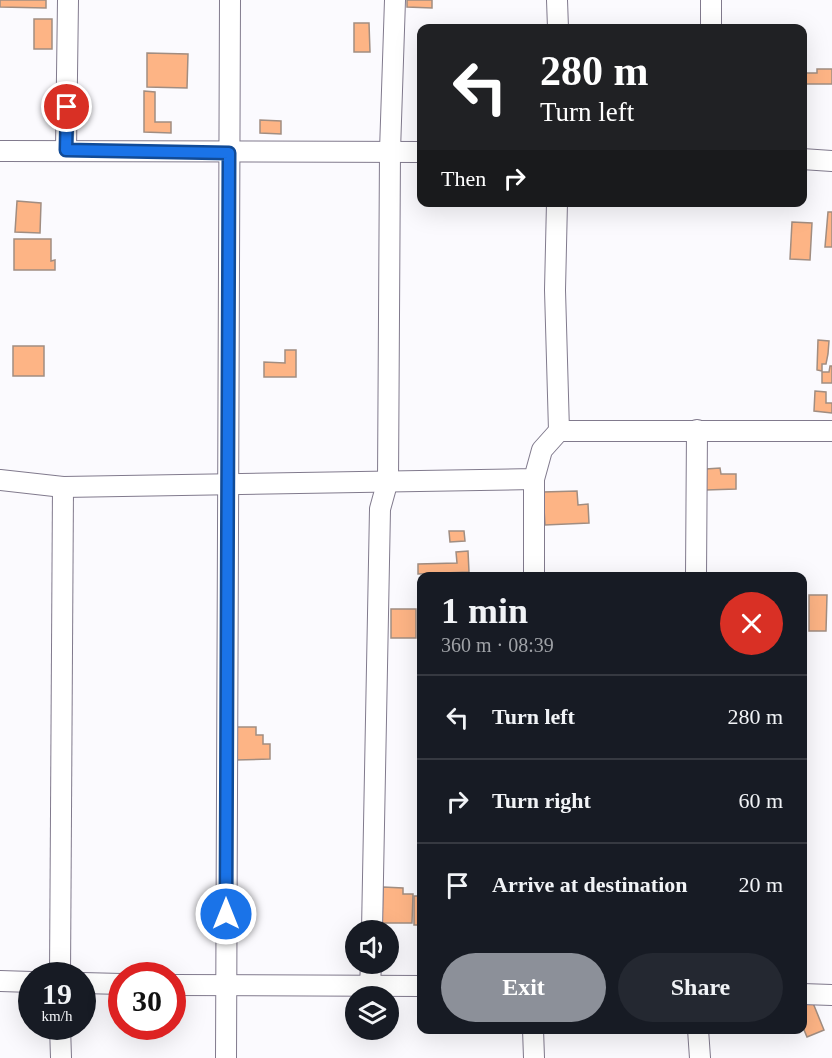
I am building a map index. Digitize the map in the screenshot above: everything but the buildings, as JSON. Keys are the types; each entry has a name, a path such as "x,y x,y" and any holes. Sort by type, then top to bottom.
{"street":[{"path":"66,150 68,0"},
{"path":"226,1058 230,482 230,0"},
{"path":"372,920 380,508 388,480 390,152 395,0"},
{"path":"557,0 558,24"},
{"path":"711,0 711,24"},
{"path":"0,151 417,152"},
{"path":"807,159 832,161"},
{"path":"534,572 534,479 542,450 559,431 555,290 557,207"},
{"path":"696,430 696,572"},
{"path":"559,431 832,431"},
{"path":"0,480 63,487 230,482 534,479"},
{"path":"60,962 63,487"},
{"path":"186,985 370,986 371,974"},
{"path":"0,981 18,982"},
{"path":"399,986 417,986"},
{"path":"807,994 832,995"},
{"path":"533,1034 534,1058"},
{"path":"698,1034 700,1058"},
{"path":"60,1040 61,1058"}],"route":[{"path":"67,107 66,150 229,153 230,482 226,914"}]}
